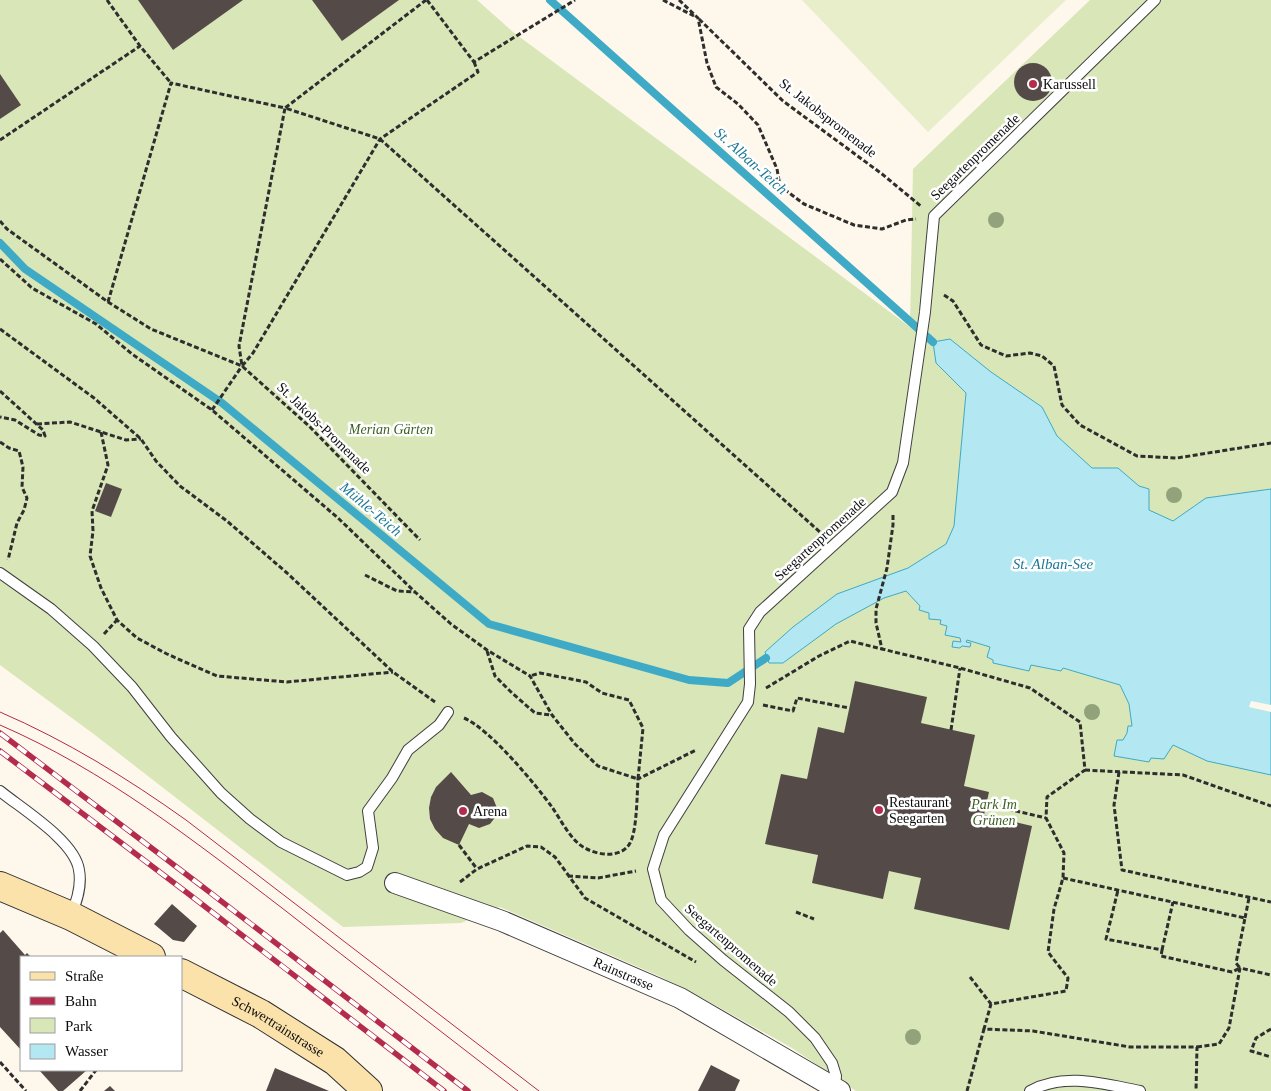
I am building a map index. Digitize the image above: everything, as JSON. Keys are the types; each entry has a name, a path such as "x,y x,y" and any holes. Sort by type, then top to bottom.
{"main road":[{"path":"0,886 71,916 149,956"},
{"name":"Schwertrainstrasse","path":"182,974 261,1014 334,1061 368,1091"}],"street":[{"name":"Rainstrasse","path":"394,883 502,920 680,998 838,1089"}],"lane":[{"name":"Seegartenpromenade","path":"838,1089 832,1063 815,1038 789,1012 723,960 689,930 661,900 653,869 664,835 748,702 750,684 749,629 760,612 892,492 903,463 925,312 934,216 1155,0"},
{"path":"2,574 51,609 93,646 132,687 171,736 221,793 250,819 281,842 347,875 359,872 367,867 371,858 373,848 368,811 392,778 408,750 439,725 448,712"},
{"path":"0,792 62,839 72,853 79,869 79,897 71,916"},
{"path":"1030,1091 1041,1085 1064,1081 1084,1081 1140,1091"}],"path":[{"path":"107,0 140,46 171,83 285,108 380,138 834,545"},
{"path":"212,410 242,366 253,354 380,138 478,72 474,62 426,0 285,108 238,346 242,366"},
{"path":"474,62 575,0"},
{"name":"St. Jakobspromenade","path":"663,0 698,18 783,101 882,174 934,216"},
{"path":"679,0 698,18 707,63 716,87 738,104 758,125 777,169 780,186 804,204 854,225 882,229 906,220 934,216"},
{"path":"0,140 140,46"},
{"path":"108,302 171,83"},
{"name":"St. Jakobs-Promenade","path":"0,221 7,229 108,302 151,329 242,366 309,426 420,540"},
{"path":"0,259 32,288 96,324 132,354 212,410 338,518 451,624 487,650 530,676 552,715 575,744 598,766 638,779 698,749"},
{"path":"928,286 953,301 981,345 1006,356 1030,353 1042,356 1054,366 1062,405 1080,425 1136,456 1177,458 1271,443"},
{"path":"0,329 94,398 141,439 156,461 180,486 227,520 393,672 448,712 468,720 489,736 538,787 577,842 586,849 604,854 622,851 630,844 634,834 643,728 629,700 602,693 586,682 540,673 530,676"},
{"path":"0,391 37,424 43,430 45,436 39,435 15,420 0,417"},
{"path":"37,424 70,422 126,440 141,439"},
{"path":"101,432 108,465 92,511 93,531 90,556 101,588 117,620 137,638 167,654 217,676 287,682 393,672"},
{"path":"0,442 19,452 24,467 22,487 26,498 24,510 2,574"},
{"path":"882,649 876,623 876,609 888,568 893,525 892,492"},
{"path":"365,575 397,591 416,592"},
{"path":"109,629 117,620"},
{"path":"748,702 774,682 819,656 850,641 960,668 1030,688 1080,722 1085,770"},
{"path":"487,650 496,676 506,687 535,713 552,715"},
{"path":"951,730 960,668"},
{"path":"748,702 793,711 797,698 849,708"},
{"path":"991,1004 1066,991 1068,978 1048,952 1054,910 1063,878 1064,853 1046,818 1047,797 1085,770 1183,775 1271,806"},
{"path":"1119,772 1114,805 1122,870 1271,902"},
{"path":"986,804 1046,818"},
{"path":"459,845 477,869"},
{"path":"449,902 457,884 477,869 527,846 542,847 555,857 585,898 705,967 723,960"},
{"path":"568,876 598,878 653,869"},
{"path":"1063,878 1245,918"},
{"path":"1118,890 1106,939 1162,950"},
{"path":"1249,898 1236,963 1240,968 1271,975"},
{"path":"1173,902 1161,956 1232,972 1240,968"},
{"path":"796,912 814,919"},
{"path":"984,1029 1034,1032 1130,1047 1196,1047 1220,1044 1229,1028 1240,968"},
{"path":"970,977 991,1004"},
{"path":"967,1091 991,1004"},
{"path":"1271,1029 1256,1038 1251,1051 1271,1057"},
{"path":"1196,1047 1196,1091"},
{"path":"0,1062 26,1091"},
{"path":"80,1091 95,1071"}],"green space":[{"path":"0,0 477,0 513,32 910,327 913,169 1090,0 1271,0 1271,1091 856,1091 792,1048 704,999 659,976 500,907 461,923 343,927 95,735 0,665"},
{"path":"802,0 1066,0 928,132"}],"water":[{"name":"St. Alban-See","path":"950,339 991,372 1042,407 1057,436 1092,468 1118,468 1139,486 1149,489 1149,510 1173,521 1206,498 1271,489 1271,775 1207,761 1173,745 1164,759 1151,758 1149,762 1114,756 1117,740 1123,740 1128,726 1132,726 1129,704 1120,685 1063,668 1061,671 1031,665 1029,671 993,663 993,660 987,657 990,647 967,640 966,642 971,643 970,647 952,647 953,641 961,642 960,638 945,635 947,626 940,624 941,620 929,619 929,613 919,610 920,606 906,591 884,598 836,624 783,663 769,663 765,652 793,627 837,594 908,568 946,544 954,526 966,393 936,363 933,342"}],"pier":[{"path":"1251,701 1271,705 1271,712 1249,707"}],"building":[{"path":"138,0 243,0 173,50"},
{"path":"312,0 399,0 342,41"},
{"name":"Karussell","path":"1033,63 1047,68 1052,82 1047,96 1033,101 1019,96 1014,82 1019,68"},
{"path":"0,74 21,105 0,119"},
{"path":"106,483 122,489 111,517 95,511"},
{"name":"Restaurant Seegarten","path":"855,681 927,697 921,723 975,735 964,786 989,792 984,815 1032,826 1009,930 914,909 921,878 889,871 883,899 812,883 818,855 765,844 781,774 807,779 818,727 844,733"},
{"name":"Arena","path":"451,772 471,795 482,792 493,798 497,808 497,815 490,824 479,828 469,824 459,845 443,838 435,829 430,819 431,797 436,787"},
{"path":"172,904 197,926 184,942 173,940 154,924"},
{"path":"3,930 25,955 27,953 30,956 20,956 20,1049 0,1027 0,933"},
{"path":"711,1065 740,1080 735,1091 698,1091"},
{"path":"275,1068 329,1091 266,1091"},
{"path":"40,1071 86,1071 63,1091 58,1091"},
{"path":"110,1086 115,1091 104,1091"}],"waterway":[{"name":"St. Alban-Teich","path":"550,0 933,342"},
{"name":"Mühle-Teich","path":"0,243 25,269 222,403 489,624 689,680 728,683 766,658"}],"tram line":[{"path":"0,712 49,735 96,761 186,820 539,1091"},
{"path":"0,725 75,763 147,808 181,832 518,1091"}],"railway":[{"path":"0,733 468,1091"},
{"path":"0,751 444,1091"}],"place":[{"name":"Karussell","path":"1033,84"},
{"name":"Restaurant Seegarten","path":"879,810"},
{"name":"Arena","path":"463,811"}],"park label":[{"name":"Merian Gärten","path":"391,429"},
{"name":"Park Im Grünen","path":"994,812"}]}
